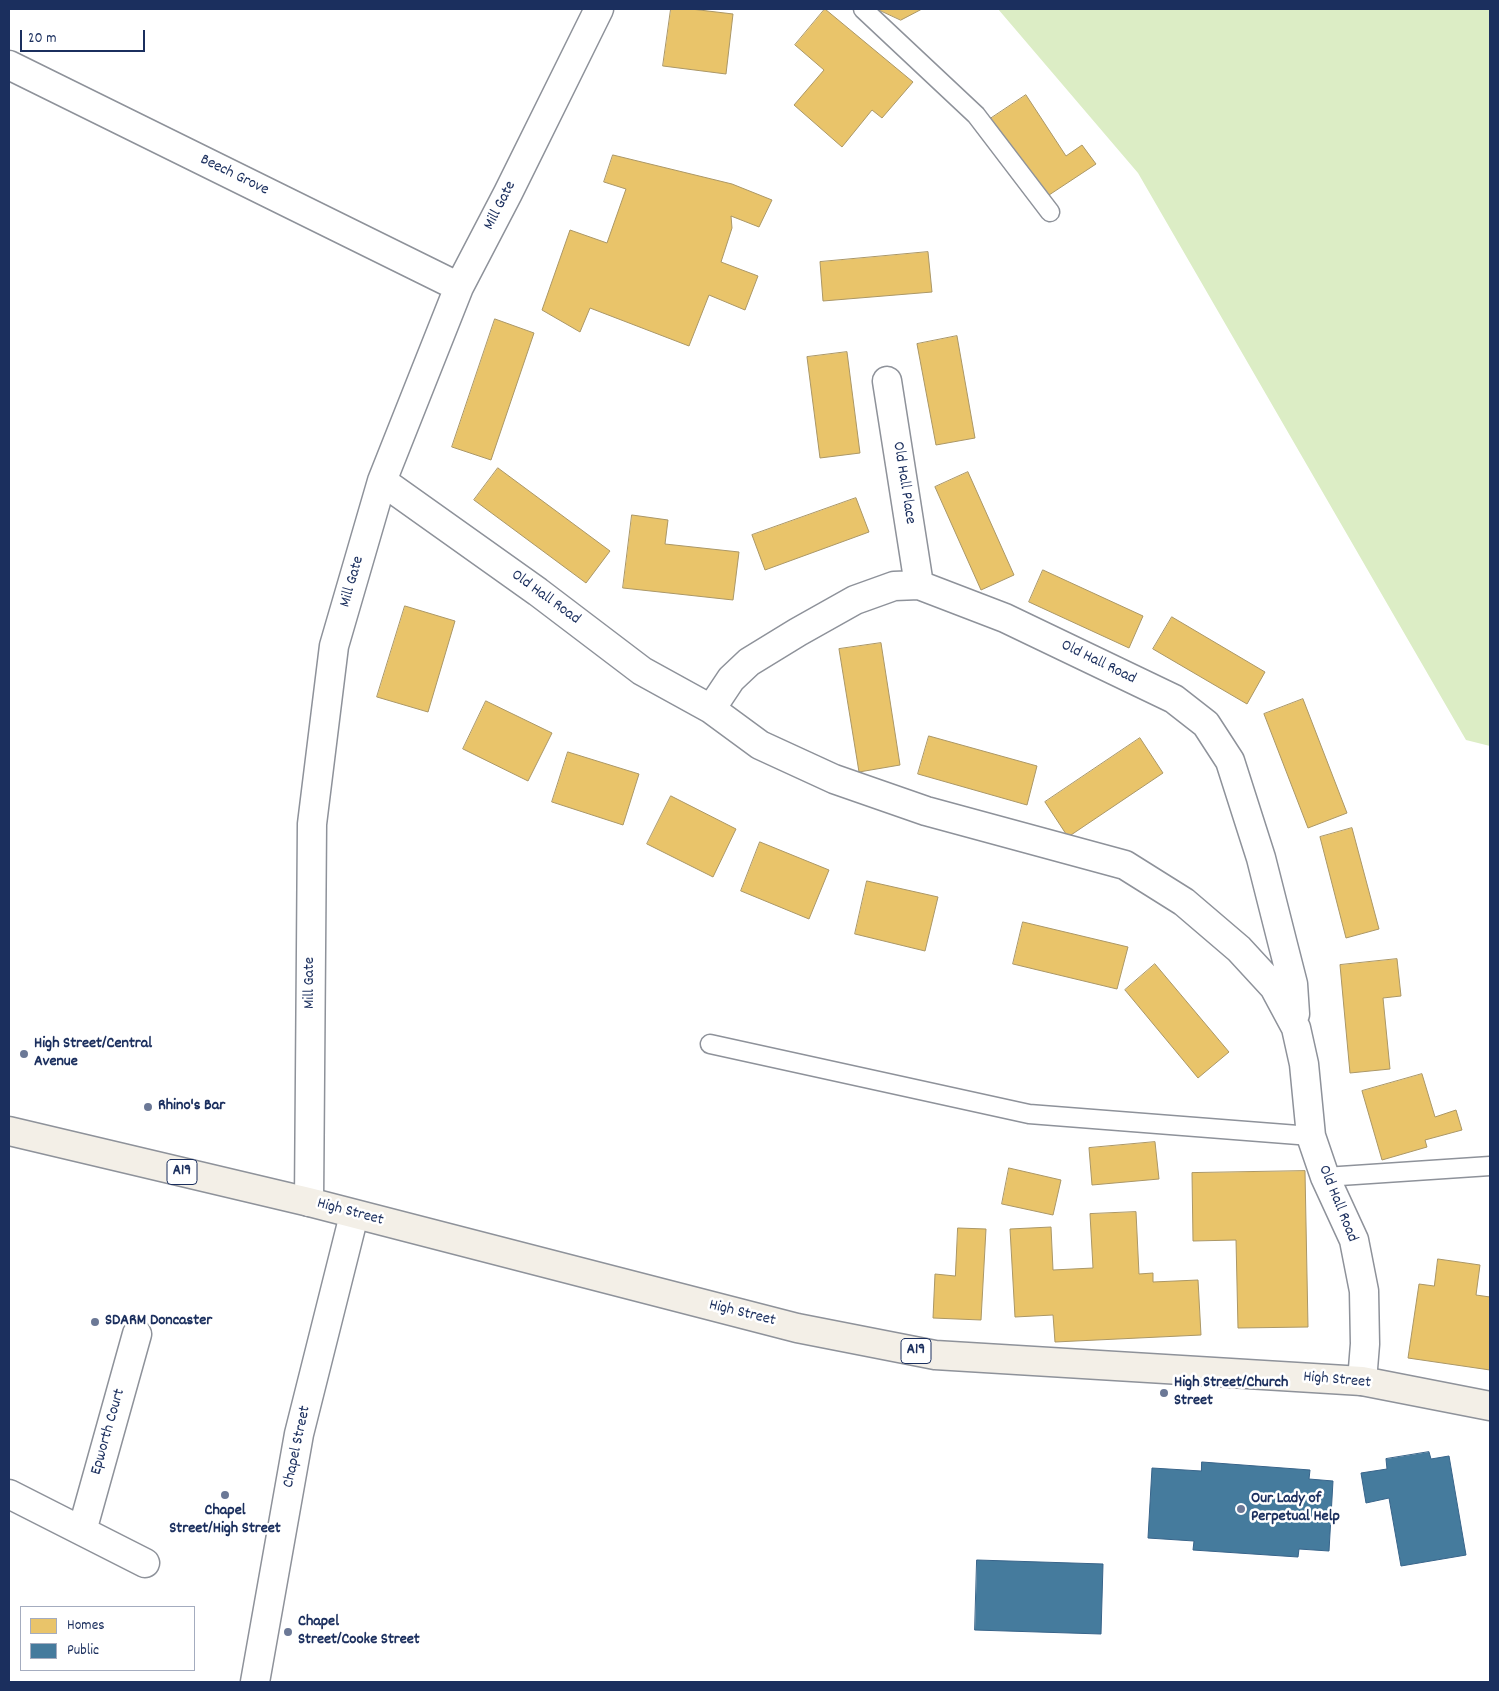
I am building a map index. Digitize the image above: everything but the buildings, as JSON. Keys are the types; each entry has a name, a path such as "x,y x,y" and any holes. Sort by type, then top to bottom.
{"highway":[{"name":"High Street","path":"9,1130 310,1202 354,1215 797,1328 935,1355 1362,1381 1490,1406"}],"street":[{"name":"Mill Gate","path":"310,1202 312,824 334,646 382,481 459,287 599,9"},
{"name":"Beech Grove","path":"9,65 459,287"},
{"name":"Old Hall Place","path":"887,381 919,585"},
{"name":"Old Hall Road","path":"382,481 538,592 642,671 711,709 760,745 834,780 926,811 1125,864 1184,902 1239,949 1274,986 1296,1028"},
{"name":"Old Hall Road","path":"711,709 731,679 749,662 798,632 855,600 894,586 919,585 1005,618 1174,699 1206,724 1230,761 1261,858 1293,984 1296,1028 1304,1064 1311,1136 1325,1177 1354,1240 1364,1291 1365,1344 1362,1381"},
{"name":"Chapel Street","path":"255,1682 299,1434 354,1215"},
{"name":"Epworth Court","path":"82,1531 137,1334"},
{"path":"9,1494 145,1563"}],"lane":[{"path":"863,9 976,115 1050,212"},
{"path":"710,1044 1029,1114 1311,1136"},
{"path":"1325,1177 1490,1166"}],"green space":[{"path":"998,9 1490,9 1490,746 1466,740 1138,173"}],"place":[{"name":"High Street/Central Avenue","path":"24,1054"},
{"name":"Rhino's Bar","path":"148,1107"},
{"name":"SDARM Doncaster","path":"95,1322"},
{"name":"High Street/Church Street","path":"1164,1393"},
{"name":"Chapel Street/High Street","path":"225,1495"},
{"name":"Our Lady of Perpetual Help","path":"1241,1509"},
{"name":"Chapel Street/Cooke Street","path":"288,1632"}]}
